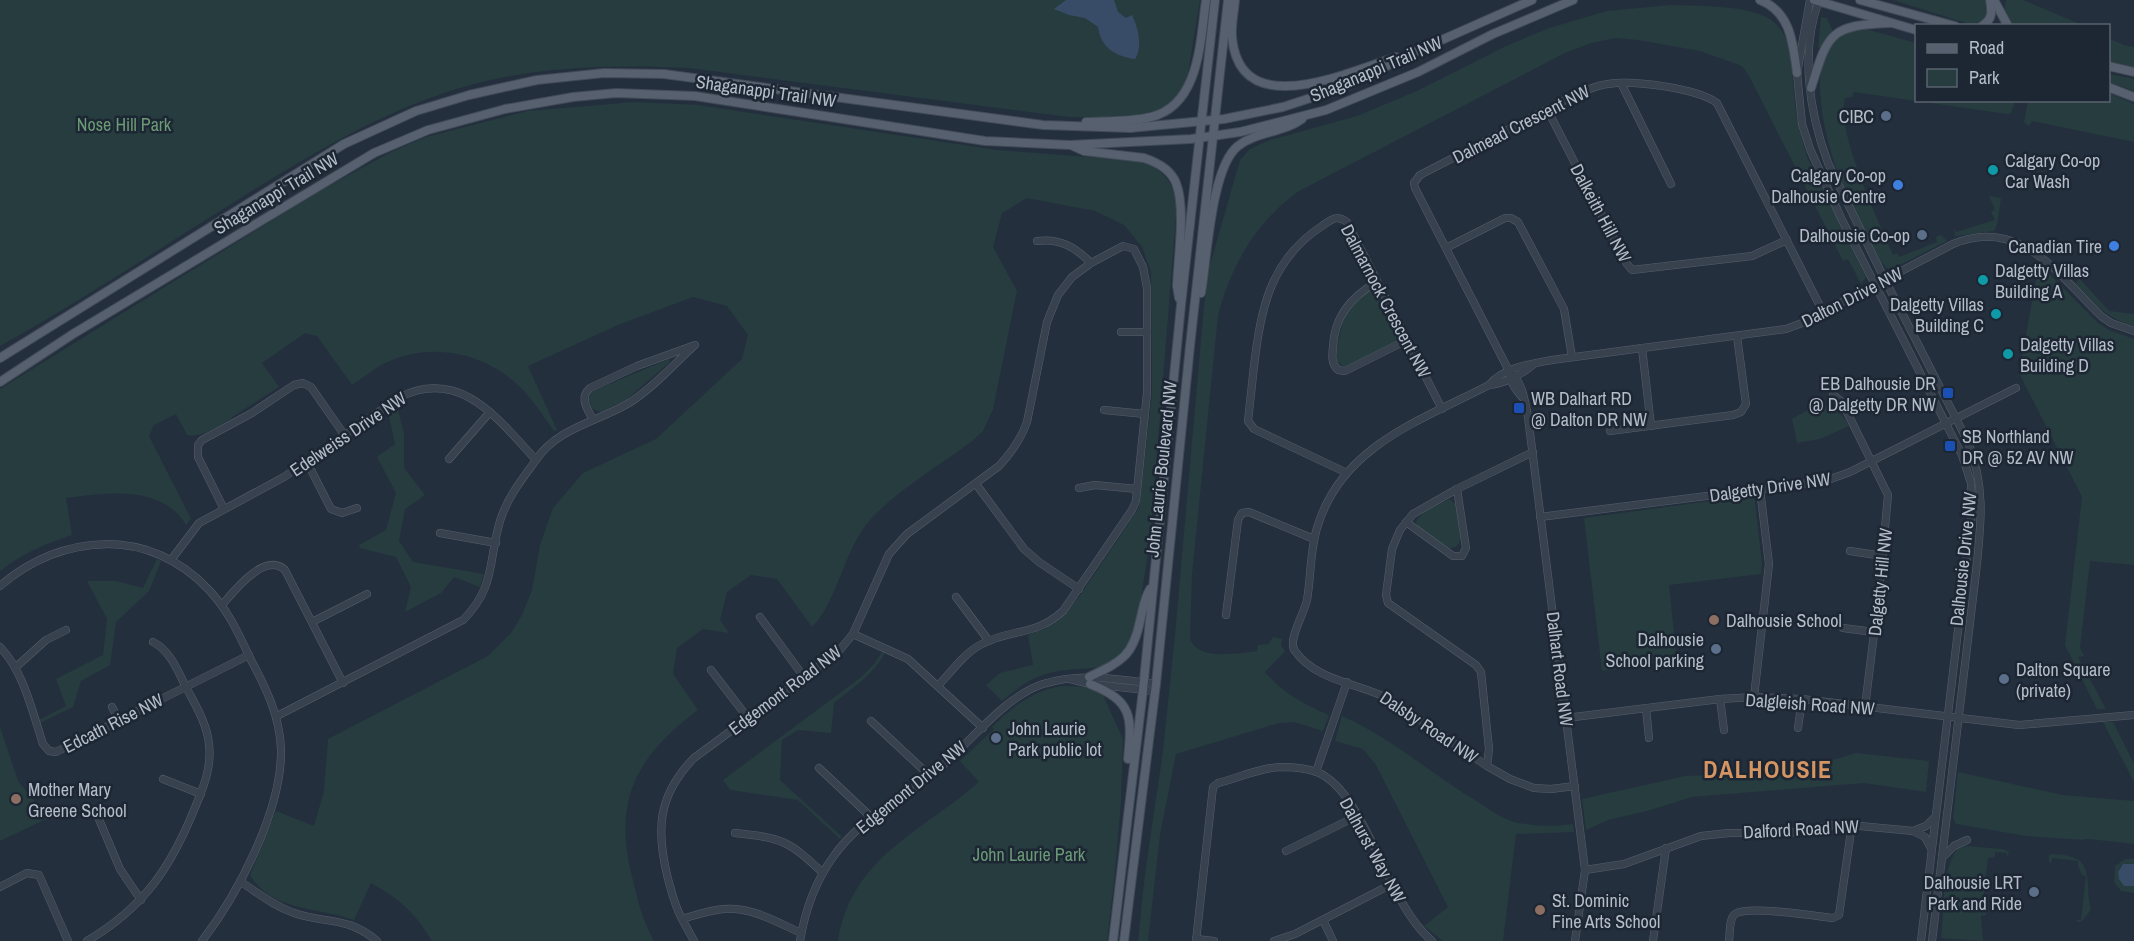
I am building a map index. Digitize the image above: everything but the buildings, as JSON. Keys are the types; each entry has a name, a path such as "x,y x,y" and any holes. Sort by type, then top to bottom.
{"main road":[{"path":"1064,126 1152,117 1174,106 1183,98 1196,65 1206,0"},
{"name":"John Laurie Boulevard NW","path":"1113,941 1143,686 1181,305 1215,0"},
{"name":"John Laurie Boulevard NW","path":"1125,941 1155,687 1228,0"},
{"path":"1235,0 1232,36 1235,52 1245,71 1260,83 1269,86 1283,87 1323,80 1419,50"},
{"name":"Shaganappi Trail NW","path":"0,358 344,144 416,111 510,85 593,74 664,74 1042,125 1130,128 1215,120 1283,107 1347,86 1419,50 1532,0"},
{"name":"Shaganappi Trail NW","path":"0,382 73,334 374,153 428,130 505,109 573,97 616,93 695,96 985,141 1070,145 1200,138 1305,117 1372,92 1493,34 1573,0"},
{"path":"1760,0 1774,7 1785,19 1793,45 1797,73"},
{"path":"1815,0 1915,29"},
{"path":"1860,0 1948,24"},
{"path":"1883,0 1910,14"},
{"path":"1984,24 1990,19 1992,0"},
{"path":"1992,0 2007,24"},
{"path":"1810,88 1824,46 1835,33 1852,26 1890,23"},
{"path":"2110,66 2134,72"},
{"path":"2110,87 2134,97"},
{"path":"1190,346 1195,333 1213,208 1226,161 1236,148 1246,141 1293,125 1305,117"},
{"path":"1070,145 1084,152 1144,158 1170,174 1176,182 1180,198 1177,286 1181,305"},
{"path":"1131,775 1128,760 1130,736 1128,714 1115,696 1090,680 1128,654 1138,632 1145,597 1152,586"}],"street":[{"name":"Dalhousie Drive NW","path":"1815,0 1797,73 1802,124 1810,150 1874,286 1947,424 1965,463 1971,483 1972,513 1921,941"},
{"name":"Dalhousie Drive NW","path":"1815,0 1808,63 1817,127 1828,163 1956,418 1974,458 1981,491 1976,572 1932,941"},
{"name":"Dalmead Crescent NW","path":"1511,375 1415,188 1416,179 1547,109 1598,86 1621,83 1680,89 1712,99 1717,104 1823,312"},
{"path":"1621,83 1671,184"},
{"name":"Dalkeith Hill NW","path":"1547,109 1626,264 1632,270 1752,256 1787,240"},
{"name":"Dalmarnock Crescent NW","path":"1345,472 1254,429 1249,419 1258,330 1267,294 1283,264 1306,238 1334,218 1341,218 1347,222 1442,409"},
{"path":"1446,248 1505,218 1518,222 1564,309 1572,357"},
{"name":"Dalton Drive NW","path":"1292,645 1293,637 1303,616 1314,539 1326,503 1345,472 1376,445 1489,385 1494,380 1511,375 1525,364 1786,329 1968,238 1981,236 2003,238 2024,245 2041,257 2101,316 2111,323 2134,331"},
{"path":"1036,241 1051,240 1066,244 1091,262"},
{"name":"Edgemont Road NW","path":"694,941 673,898 661,849 660,835 663,808 669,793 685,767 838,652 853,634 889,554 895,546 907,534 976,484 1009,456 1027,422 1050,312 1066,284 1091,262 1123,246 1131,247 1136,251 1146,280 1147,332 1146,414 1137,489 1132,510 1063,611 1046,624 989,641 969,653 938,686"},
{"path":"1377,282 1351,301 1340,318 1333,344 1333,364 1338,370 1345,371 1407,340"},
{"path":"1121,332 1147,332"},
{"path":"1610,430 1733,415 1743,410 1746,404 1737,336"},
{"path":"277,716 463,620 474,609 485,591 500,522 508,501 551,442 617,409 640,395 695,345 638,366 590,388 585,393 584,401 593,420"},
{"path":"1642,348 1651,426"},
{"name":"Dalhart Road NW","path":"1511,375 1515,389 1522,397 1528,417 1585,870 1575,941"},
{"path":"224,509 198,457 198,445 202,440 252,413 294,385 303,383 311,387 345,436"},
{"name":"Dalgetty Drive NW","path":"1540,516 1825,481 1850,472 2016,388"},
{"name":"Edelweiss Drive NW","path":"171,561 199,524 307,462 400,397 414,391 451,390 472,398 490,412 536,460"},
{"name":"Dalgetty Hill NW","path":"1833,395 1842,402 1873,460 1888,495 1865,707"},
{"path":"1104,410 1146,414"},
{"path":"449,459 490,412"},
{"path":"1487,766 1489,749 1481,670 1387,601 1392,549 1400,530 1420,508 1533,452"},
{"path":"307,462 331,509 342,513 357,508"},
{"path":"976,484 1024,549 1039,562 1079,588"},
{"path":"1079,488 1095,485 1137,489"},
{"path":"1406,522 1454,556 1462,556 1466,548 1457,489"},
{"path":"1754,697 1769,564 1760,489"},
{"path":"1226,615 1238,520 1242,513 1249,512 1314,539"},
{"path":"440,533 496,543"},
{"path":"0,586 23,568 50,554 87,545 117,545 131,547 171,561 199,580 222,605 268,692 277,716 281,748 277,789 269,814 240,882 204,940"},
{"path":"1850,551 1883,556"},
{"path":"222,605 252,574 275,564 285,570 343,683"},
{"path":"312,622 367,594"},
{"path":"956,597 989,641"},
{"path":"760,617 804,677"},
{"path":"1843,628 1874,632"},
{"path":"16,667 46,640 66,630"},
{"path":"853,634 908,659 983,728"},
{"path":"87,941 115,923 141,900 158,879 173,857 209,770 209,742 204,724 170,657 153,642"},
{"name":"Dalsby Road NW","path":"1292,645 1295,652 1312,668 1391,700 1487,766 1510,779 1534,788 1551,789 1575,786"},
{"name":"Edcath Rise NW","path":"0,646 16,667 43,744 49,751 60,751 249,655"},
{"path":"711,670 748,718"},
{"name":"Edgemont Drive NW","path":"801,937 811,897 823,873 845,842 871,817 930,776 1012,701 1042,684 1070,679 1155,687"},
{"path":"1214,941 1196,940 1213,787 1218,783 1276,768 1316,772 1347,682"},
{"name":"Dalgleish Road NW","path":"1566,718 1754,697 1802,699 1947,717"},
{"path":"1720,699 1724,730"},
{"path":"1798,728 1802,699"},
{"path":"112,707 119,720"},
{"path":"1646,708 1649,738"},
{"path":"1947,717 2028,725 2134,716"},
{"path":"871,721 930,776"},
{"path":"819,768 871,817"},
{"name":"Dalhurst Way NW","path":"1316,772 1343,793 1414,923 1432,941"},
{"path":"163,779 201,794"},
{"path":"1286,851 1357,816"},
{"path":"98,817 120,869 141,900"},
{"path":"1913,831 1926,826 1935,817"},
{"path":"1728,941 1732,918 1738,913 1770,911 1833,918 1839,915 1851,824"},
{"name":"Dalford Road NW","path":"1585,870 1624,864 1688,839 1715,834 1783,834 1824,826 1851,824 1913,831"},
{"path":"1913,831 1924,837 1932,850"},
{"path":"735,833 775,838 786,843 796,848 823,873"},
{"path":"1942,858 1956,844 1966,840"},
{"path":"1653,941 1666,848"},
{"path":"0,887 27,873 39,875 68,941"},
{"path":"240,882 286,910 351,924 377,941"},
{"path":"1274,941 1295,934 1392,884"},
{"path":"682,919 717,910 740,909 762,916 801,937"},
{"path":"1323,920 1333,941"}],"green space":[{"name":"Nose Hill Park","path":"0,0 1200,0 1187,80 1183,87 1167,106 1133,116 1069,117 689,68 629,66 568,69 509,76 450,91 396,112 319,151 92,292 0,346"},
{"path":"1893,0 1985,0 1988,16 1981,23 1969,24"},
{"path":"2006,0 2023,0 2080,24 2011,24 2004,12"},
{"path":"1671,5 1745,10 1766,17 1780,29 1789,46 1797,120 1807,157 1866,277 1861,284 1848,259 1843,261 1742,66 1700,51 1638,40 1616,38 1591,43 1565,53 1299,191 1283,203 1247,246 1230,279 1218,315 1192,574 1190,637 1200,650 1219,654 1257,651 1258,645 1268,644 1273,637 1282,639 1281,645 1285,651 1265,672 1294,697 1329,715 1323,731 1294,722 1279,723 1176,754 1160,835 1148,941 1138,941 1145,874 1163,751 1204,306 1210,265 1240,160 1250,149 1270,140 1357,116 1417,91 1504,47 1549,28 1607,11"},
{"path":"1821,17 1827,18 1833,32 1821,48 1818,47"},
{"path":"1862,28 1915,43 1915,101 1854,92 1852,97 1845,98 1844,114 1852,154 1893,255 1897,253 1899,257 1937,242 1936,237 1941,235 1947,241 1892,269 1887,268 1881,262 1849,199 1833,158 1822,114 1820,82 1823,59 1834,40 1847,32"},
{"path":"2110,39 2134,47 2134,68 2110,62"},
{"path":"2110,74 2134,79 2134,91 2110,82"},
{"path":"2110,93 2134,104 2134,142 2032,121 2029,126 2024,122 2028,102 2110,102"},
{"path":"634,102 698,105 997,150 1142,161 1166,177 1173,189 1177,204 1150,541 1136,629 1129,645 1111,663 1042,675 1024,684 1002,701 986,685 1000,673 1033,665 1028,635 1060,619 1079,597 1139,508 1152,394 1151,272 1142,247 1124,225 1095,211 1027,198 1002,213 993,247 1017,291 993,409 983,431 896,496 870,520 855,543 826,607 812,627 777,579 751,575 727,592 720,620 729,633 703,629 677,648 673,674 698,710 658,745 644,764 634,783 625,827 627,852 637,896 654,941 432,941 406,908 371,883 354,920 283,902 259,887 250,875 276,811 314,826 324,791 328,739 488,656 511,633 522,615 532,590 540,545 553,508 583,473 656,439 742,359 748,335 727,306 693,297 618,325 528,366 557,430 554,431 520,387 490,365 473,358 455,353 437,352 400,357 383,364 352,385 317,336 305,333 262,363 279,387 231,419 198,435 187,435 176,414 154,425 149,436 191,519 186,525 176,512 148,497 132,494 98,494 66,498 72,535 34,550 0,571 0,389 320,191 389,153 426,137 528,111"},
{"path":"1924,102 2015,102 2011,113"},
{"path":"1989,196 2001,198 1994,231 1955,236 1954,228 1956,232 1995,220 1991,212 1995,210"},
{"path":"2039,264 2098,323 2109,330 2134,339 2134,565 2090,561 2080,648 2084,656 2078,657 2106,709 2097,709 2065,645 2082,497 2019,373"},
{"path":"2079,278 2109,311 2134,314 2134,326 2102,310 2076,284"},
{"path":"1370,291 1377,292 1398,335 1396,341 1347,367 1343,366 1337,361 1336,356 1341,328 1349,310 1361,296"},
{"path":"669,359 670,362 626,400 601,412 592,409 588,399 593,391"},
{"path":"1822,402 1839,413 1849,426 1820,439 1797,443 1792,419"},
{"path":"397,406 404,434 404,468 425,495 405,509 399,541 413,562 484,574 480,587 454,577 441,593 405,612 411,587 396,557 360,548 359,545 386,530 396,493 377,457 395,444 388,412"},
{"path":"1748,496 1754,498 1755,501 1762,564 1761,574 1669,585 1677,661 1602,671 1584,518"},
{"path":"1450,499 1456,505 1461,538 1455,547 1449,548 1418,527 1416,522 1426,511"},
{"path":"157,559 161,561 149,591 116,622 110,665 81,681 73,707 40,723 39,720 66,706 56,679 103,655 107,619 87,581 116,581 143,588"},
{"path":"882,652 885,652 881,660 869,674 834,703 831,733 798,730 782,740 780,780 839,834 842,837 840,839 798,800 730,790 723,780 860,678"},
{"name":"John Laurie Park","path":"1062,686 1089,687 1101,691 1123,739 1121,802 1107,941 838,941 845,912 873,867 913,832 979,782 960,761 994,729 992,727 1016,706 1032,696"},
{"path":"1342,716 1377,734 1508,820 1539,825 1573,824 1574,832 1516,834 1503,941 1443,941 1424,926 1448,907 1376,765 1363,749 1335,741"},
{"path":"2103,722 2113,722 2134,764 2134,782"},
{"name":"Mother Mary Greene School","path":"0,727 18,781 48,818 0,841"},
{"path":"1856,753 1929,761 1926,792 1864,783 1692,797 1608,820 1586,830 1582,799 1685,776 1739,774 1813,766"},
{"path":"1958,772 2063,795 2134,801 2134,844 2026,836 1956,824 1953,818"},
{"path":"1966,846 2003,849 2009,852 2007,858 2007,853 1995,852 1995,857 1988,858 1982,908 1987,909 1986,915 1981,916 1983,941 1941,938 1948,870 1957,849"},
{"path":"2051,854 2076,858 2086,870 2091,910 2082,921 2076,920 2081,920 2086,876 2082,875 2078,861 2052,858 2051,863 2049,856"},
{"path":"2125,859 2134,859 2134,864 2124,865 2118,872 2125,886 2134,886 2134,893 2121,891 2114,882 2115,866"}],"water":[{"path":"1066,0 1114,0 1118,12 1126,18 1132,15 1139,37 1139,49 1135,59 1121,56 1110,50 1102,40 1098,27 1085,18 1054,9"},
{"path":"2123,864 2134,864 2134,886 2124,886 2119,879 2118,872"}],"place":[{"name":"CIBC","path":"1886,116"},
{"name":"Calgary Co-op Car Wash","path":"1993,170"},
{"name":"Calgary Co-op Dalhousie Centre","path":"1898,185"},
{"name":"Dalhousie Co-op","path":"1922,235"},
{"name":"Canadian Tire","path":"2114,246"},
{"name":"Dalgetty Villas Building A","path":"1983,280"},
{"name":"Dalgetty Villas Building C","path":"1996,314"},
{"name":"Dalgetty Villas Building D","path":"2008,354"},
{"name":"EB Dalhousie DR @ Dalgetty DR NW","path":"1948,393"},
{"name":"WB Dalhart RD @ Dalton DR NW","path":"1519,408"},
{"name":"SB Northland DR @ 52 AV NW","path":"1950,446"},
{"name":"Dalhousie School","path":"1714,620"},
{"name":"Dalhousie School parking","path":"1716,649"},
{"name":"Dalton Square (private)","path":"2004,679"},
{"name":"John Laurie Park public lot","path":"996,738"},
{"name":"Mother Mary Greene School","path":"16,799"},
{"name":"Dalhousie LRT Park and Ride","path":"2034,892"},
{"name":"St. Dominic Fine Arts School","path":"1540,910"}],"district":[{"name":"DALHOUSIE","path":"1768,769"}]}
